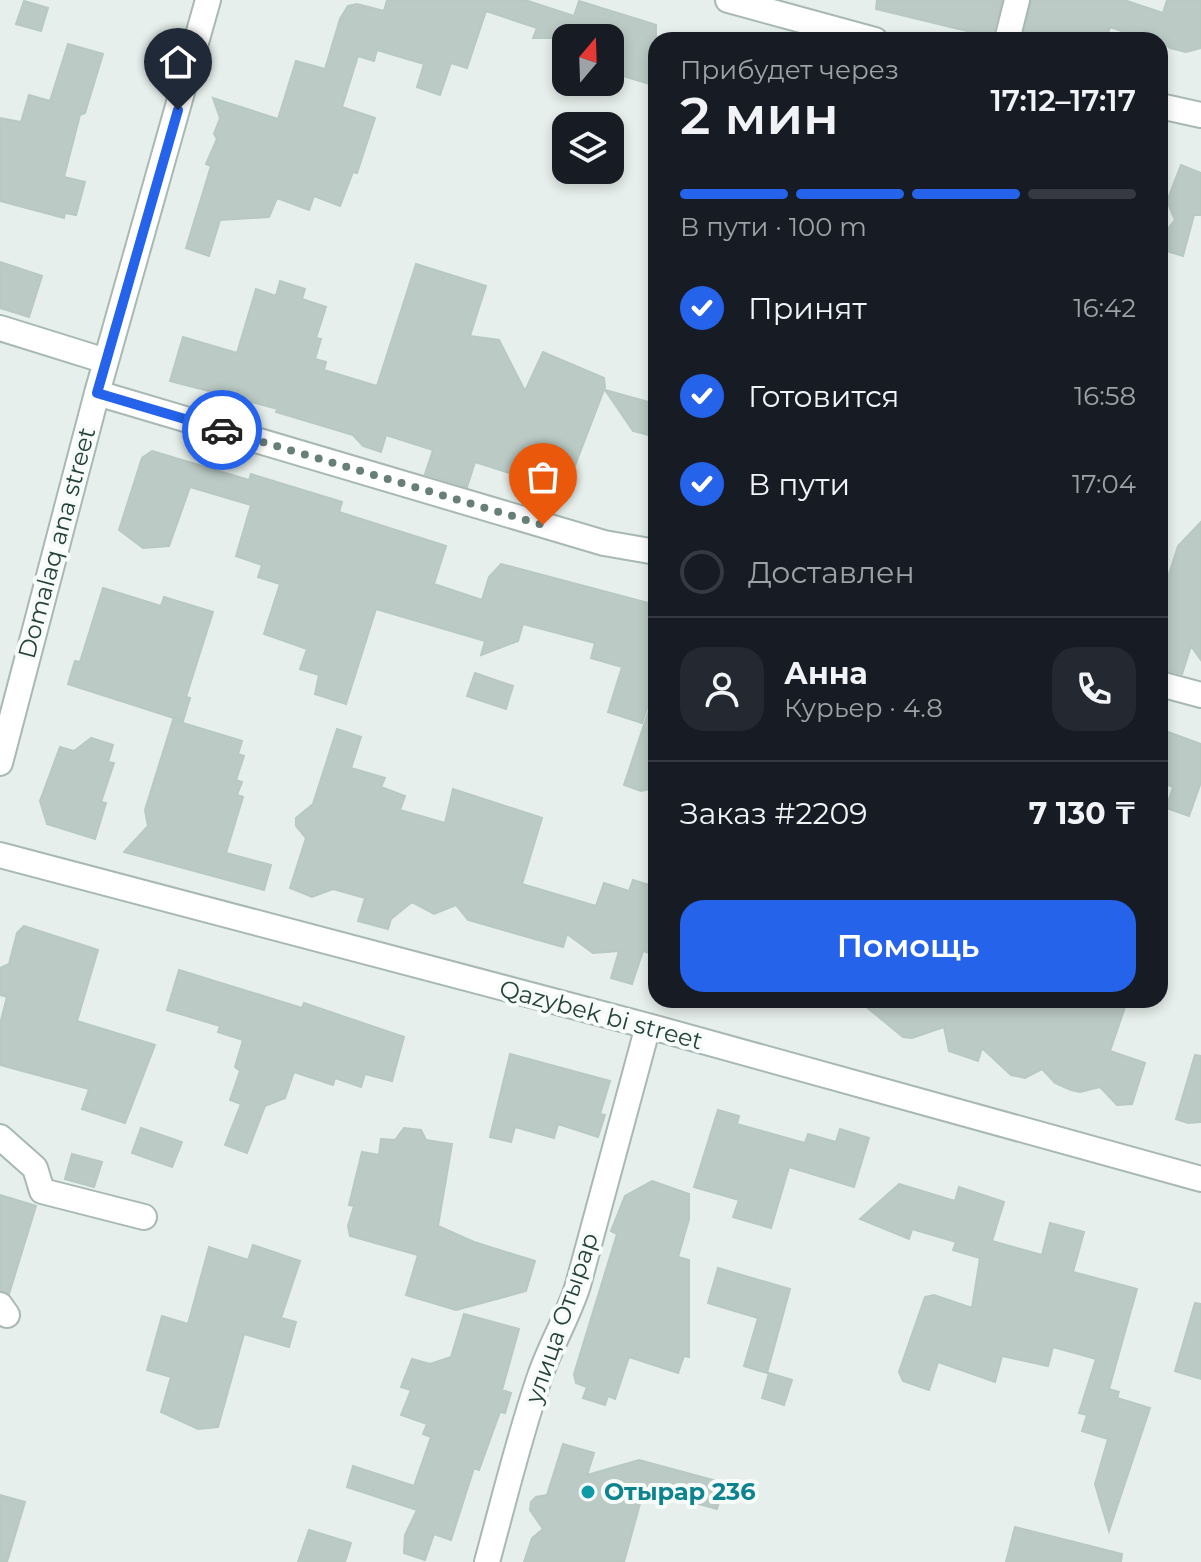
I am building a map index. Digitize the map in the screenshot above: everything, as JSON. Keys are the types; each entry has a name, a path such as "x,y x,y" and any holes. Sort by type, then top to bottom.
{"street":[{"name":"Domalaq ana street","path":"0,763 97,393 208,0"},
{"path":"728,0 846,32"},
{"path":"1009,32 1017,0"},
{"path":"1168,108 1201,115"},
{"path":"0,328 106,361"},
{"path":"97,393 604,543 648,551"},
{"path":"1168,686 1201,695"},
{"name":"Qazybek bi street","path":"0,855 648,1026 1201,1179"},
{"name":"улица Отырар","path":"487,1562 539,1379 551,1346 566,1322 578,1285 648,1026"},
{"path":"0,1137 35,1168 42,1191 144,1217"}],"building":[{"path":"387,0 525,0 574,16 579,1 656,25 656,32 648,32 648,84 624,76 624,24 552,24 552,38 533,38 537,28 486,11 467,68 451,63 440,95 417,87 424,64 377,50 374,61 358,56 342,107 375,118 357,173 353,172 340,206 314,196 309,210 277,198 269,217 220,220 209,256 186,248 211,166 206,164 217,139 214,134 220,118 213,98 278,119 296,61 325,69 340,19 348,6 357,4 384,11"},
{"path":"877,0 1002,0 993,32 971,32 876,9"},
{"path":"1032,0 1124,0 1163,13 1167,0 1201,0 1201,48 1186,52 1168,47 1168,32 1125,32 1110,27 1108,32 1024,32"},
{"path":"24,1 48,8 41,31 16,24"},
{"path":"68,44 103,54 85,113 80,115 64,177 85,182 76,215 65,213 64,218 0,201 0,118 21,122 29,95 50,101"},
{"path":"1181,165 1201,173 1201,215 1194,215 1183,256 1168,251 1168,229 1175,220 1168,198"},
{"path":"0,262 42,276 29,317 0,308"},
{"path":"416,264 486,286 470,336 499,340 525,391 543,352 604,378 605,387 574,468 530,453 522,477 475,462 467,487 425,474 433,450 386,435 381,452 363,446 353,435 276,412 278,409 170,381 183,337 237,353 256,289 276,296 280,281 305,289 302,299 326,307 316,338 321,339 315,359 326,362 324,370 377,386"},
{"path":"605,390 648,402 648,435 633,431"},
{"path":"152,451 249,480 251,474 342,502 339,512 446,546 434,584 482,600 489,577 501,564 648,603 648,705 642,723 608,712 622,667 591,658 595,643 523,624 518,641 481,655 485,641 376,609 346,704 315,694 319,675 300,669 307,649 264,634 280,584 258,577 262,565 236,556 251,505 190,487 169,546 143,548 119,530 142,458"},
{"path":"1201,522 1201,660 1191,646 1182,674 1168,671 1168,577 1178,546"},
{"path":"103,588 161,606 164,597 213,612 186,697 190,698 183,721 68,684 75,661 80,662"},
{"path":"475,673 513,686 506,709 467,696"},
{"path":"648,713 648,789 641,791 624,785"},
{"path":"173,720 242,741 238,754 244,756 236,780 242,782 237,795 243,797 226,853 271,865 264,890 124,852 148,826 145,810"},
{"path":"337,729 361,737 351,768 385,778 381,787 405,796 400,810 445,823 453,789 542,818 522,884 596,906 604,883 629,891 633,880 648,885 648,953 643,951 632,984 611,978 619,951 593,953 567,934 563,947 468,920 456,905 434,914 412,902 391,919 388,929 358,921 365,898 333,889 312,897 290,888 306,838 296,826 296,818 313,804"},
{"path":"1168,732 1201,744 1201,782 1189,816 1168,809 1173,787 1168,785"},
{"path":"91,738 113,745 108,762 114,763 101,802 106,803 95,839 47,824 40,801 60,747 74,751"},
{"path":"24,926 98,950 77,1021 155,1045 125,1123 82,1109 89,1089 0,1065 0,1024 7,997 0,995 0,968 9,964 17,933"},
{"path":"179,970 302,1008 304,1003 404,1037 392,1081 365,1074 361,1087 335,1078 333,1085 294,1072 285,1098 265,1106 247,1153 225,1145 241,1104 230,1100 240,1071 235,1067 243,1040 218,1032 220,1026 167,1010"},
{"path":"868,1008 1125,1008 1110,1051 1145,1063 1132,1104 1117,1105 1100,1087 1080,1092 1071,1090 1055,1083 1042,1069 1025,1078 1011,1075 982,1048 978,1061 949,1051 944,1027 912,1038 903,1037"},
{"path":"510,1054 610,1081 600,1114 605,1115 598,1137 558,1124 554,1138 515,1127 511,1142 490,1137"},
{"path":"1195,1055 1201,1056 1201,1122 1188,1123 1176,1119"},
{"path":"718,1110 739,1116 737,1124 805,1143 808,1134 836,1142 840,1129 869,1138 854,1187 789,1167 771,1228 733,1217 739,1200 694,1187"},
{"path":"141,1128 182,1142 172,1167 132,1153"},
{"path":"404,1128 421,1130 426,1140 452,1144 438,1226 474,1242 535,1261 526,1291 456,1310 406,1295 418,1255 350,1236 348,1226 354,1206 349,1205 362,1152 379,1155 381,1139 395,1140"},
{"path":"72,1154 102,1162 94,1187 65,1179"},
{"path":"652,1181 689,1194 689,1219 678,1257 689,1260 689,1357 684,1356 678,1373 629,1357 615,1399 608,1396 605,1405 583,1398 587,1387 576,1383 574,1374 617,1234 611,1231 625,1196"},
{"path":"899,1184 955,1201 959,1187 1004,1202 992,1241 1042,1255 1050,1223 1084,1232 1073,1272 1137,1289 1109,1389 1119,1392 1117,1398 1150,1408 1109,1531 1095,1484 1108,1439 1082,1431 1087,1415 1079,1413 1096,1359 1053,1347 1048,1366 1002,1356 995,1382 938,1362 929,1390 903,1381 899,1372 925,1297 934,1295 972,1308 980,1258 953,1250 956,1242 912,1229 909,1239 860,1219"},
{"path":"0,1195 36,1206 9,1294 0,1290"},
{"path":"253,1245 300,1261 281,1318 296,1322 289,1347 244,1334 218,1427 198,1429 161,1412 171,1377 147,1370 162,1316 188,1324 209,1247 248,1260"},
{"path":"718,1268 790,1289 767,1373 744,1366 758,1318 708,1303"},
{"path":"1195,1303 1201,1304 1201,1379 1175,1371"},
{"path":"464,1314 519,1329 502,1390 511,1393 505,1413 500,1412 479,1470 474,1468 451,1540 434,1534 425,1560 404,1553 405,1535 417,1510 347,1487 353,1466 414,1486 431,1437 423,1434 427,1424 401,1415 411,1390 401,1387 412,1359 430,1364 451,1357"},
{"path":"769,1373 792,1380 784,1405 762,1398"},
{"path":"563,1444 594,1453 587,1475 639,1460 724,1483 717,1509 644,1489 624,1562 524,1562 532,1538 543,1529 530,1510 531,1502 536,1497 547,1495"},
{"path":"0,1495 25,1502 7,1562 0,1562"},
{"path":"1015,1527 1122,1554 1121,1562 1006,1562"},
{"path":"309,1530 351,1543 345,1562 298,1562"}],"way so far":[{"path":"222,430 543,525"}],"place":[{"name":"Отырар 236","path":"588,1492"}],"route":[{"path":"178,110 97,393 222,430"}]}
